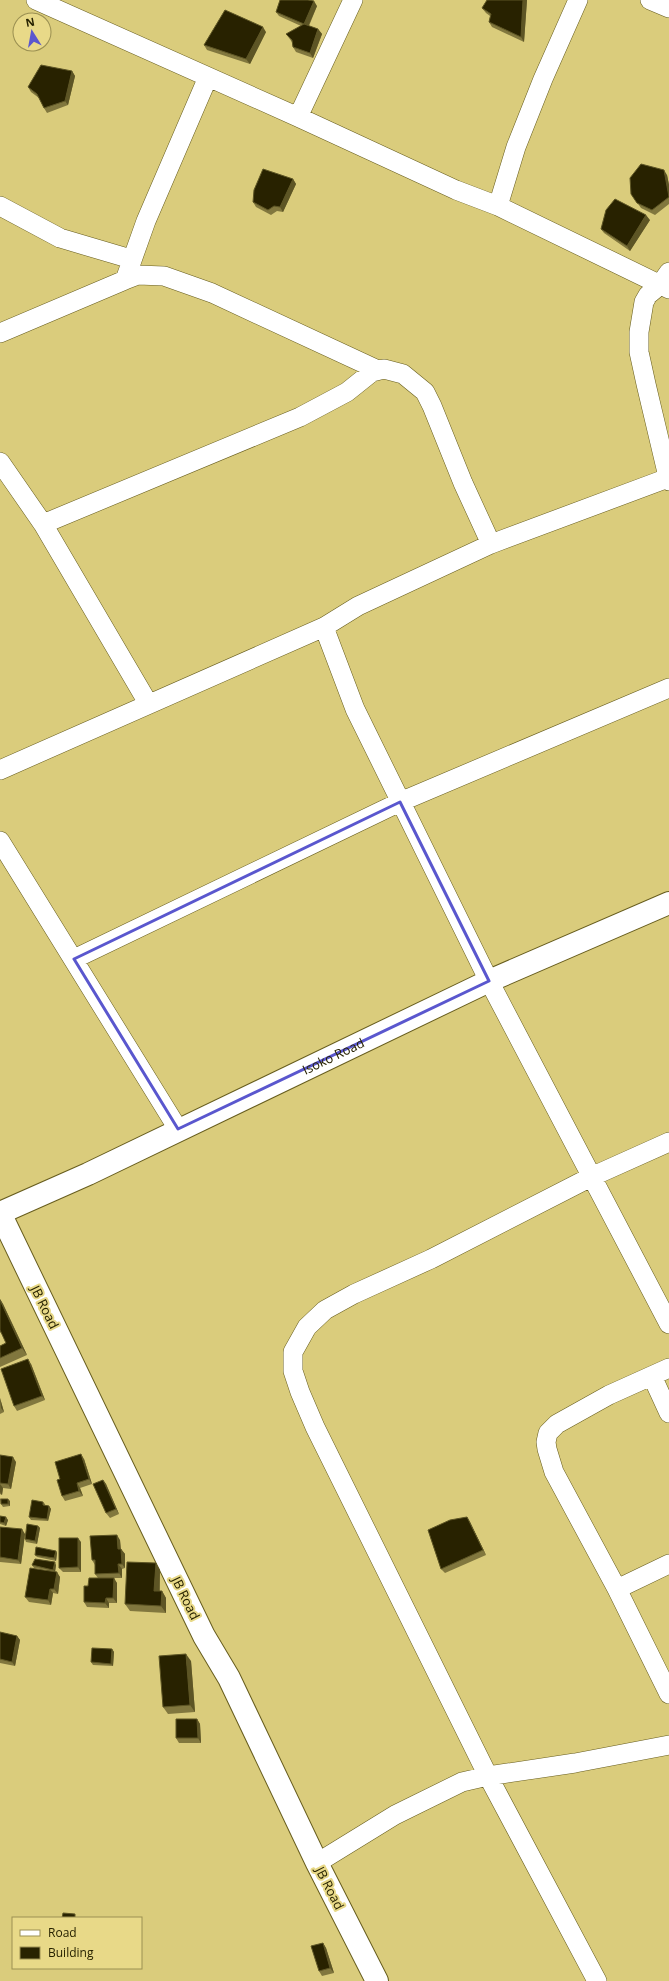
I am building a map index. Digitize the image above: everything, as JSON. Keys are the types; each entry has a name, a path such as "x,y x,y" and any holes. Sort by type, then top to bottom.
{"street":[{"path":"0,770 148,703 324,627 358,606 491,544 668,479 640,352 639,332 644,302 648,295 666,282 498,206 456,190 36,0"},
{"path":"298,118 353,0"},
{"path":"498,206 519,140 543,79 578,0"},
{"path":"650,0 669,8"},
{"path":"125,280 131,259 208,77"},
{"path":"0,206 60,238 131,259"},
{"path":"0,333 138,275 164,276 212,293 378,370"},
{"path":"43,524 300,417 329,403 347,392 372,372 378,370 390,370 403,374 425,392 463,483 491,544"},
{"path":"0,462 43,524 148,703"},
{"path":"324,627 355,709 400,802 489,981 669,1324"},
{"path":"74,959 400,802 669,688"},
{"path":"0,841 178,1129"},
{"name":"Isoko Road","path":"0,1213 88,1174 178,1129 489,981 669,903"},
{"path":"597,1981 488,1776 315,1427 293,1371 294,1352 307,1327 325,1310 354,1294 431,1260 591,1177 669,1142"},
{"name":"JB Road","path":"0,1213 194,1615 229,1678 317,1863 377,1981"},
{"path":"669,1368 609,1395 557,1424 548,1433 546,1442 554,1472 618,1588 669,1694"},
{"path":"652,1376 669,1413"},
{"path":"618,1588 669,1564"},
{"path":"317,1863 395,1815 462,1782 488,1776 575,1763 669,1745"}],"highlighted area":[{"path":"400,802 489,981 178,1129 74,959"}],"building":[{"path":"280,0 314,1 304,24 276,12"},
{"path":"487,0 523,0 521,37 489,22 491,14 482,8"},
{"path":"225,10 263,27 246,59 204,45"},
{"path":"304,24 318,29 310,53 293,47 292,40 286,34"},
{"path":"41,65 72,71 65,101 44,108 37,94 28,87"},
{"path":"641,164 664,170 669,197 652,210 637,203 631,194 630,178"},
{"path":"263,169 293,179 280,207 274,206 268,210 253,202 254,190"},
{"path":"615,199 646,215 627,246 601,229 606,210"},
{"path":"0,1300 22,1348 0,1358 0,1346 6,1343 0,1330"},
{"path":"28,1359 42,1396 14,1406 1,1369"},
{"path":"81,1454 89,1479 77,1483 79,1491 62,1496 57,1480 60,1479 55,1462"},
{"path":"0,1455 13,1457 8,1484 0,1483"},
{"path":"103,1480 116,1509 106,1513 93,1484"},
{"path":"1,1499 8,1499 8,1504 1,1504"},
{"path":"32,1500 43,1502 43,1505 49,1506 47,1519 29,1517"},
{"path":"0,1516 6,1517 4,1523 0,1522"},
{"path":"467,1517 483,1550 441,1569 428,1530 450,1520"},
{"path":"27,1524 38,1526 35,1541 25,1539"},
{"path":"0,1527 22,1529 18,1560 0,1557"},
{"path":"117,1535 118,1549 121,1549 122,1564 118,1564 119,1573 95,1574 95,1560 92,1560 90,1536"},
{"path":"59,1538 78,1538 78,1567 59,1568"},
{"path":"36,1547 56,1551 54,1558 35,1555"},
{"path":"35,1559 55,1562 53,1570 32,1565"},
{"path":"127,1562 156,1563 154,1591 162,1591 161,1606 125,1604"},
{"path":"30,1568 57,1572 54,1589 50,1589 48,1600 25,1597"},
{"path":"89,1578 114,1578 113,1598 106,1598 105,1603 84,1602 84,1586 88,1586"},
{"path":"0,1632 17,1636 12,1662 0,1659"},
{"path":"92,1648 112,1649 111,1664 91,1662"},
{"path":"186,1654 190,1705 163,1707 159,1656"},
{"path":"176,1719 197,1719 198,1738 176,1738"},
{"path":"63,1913 75,1914 75,1917 62,1917"},
{"path":"323,1943 330,1968 319,1971 311,1946"}]}
